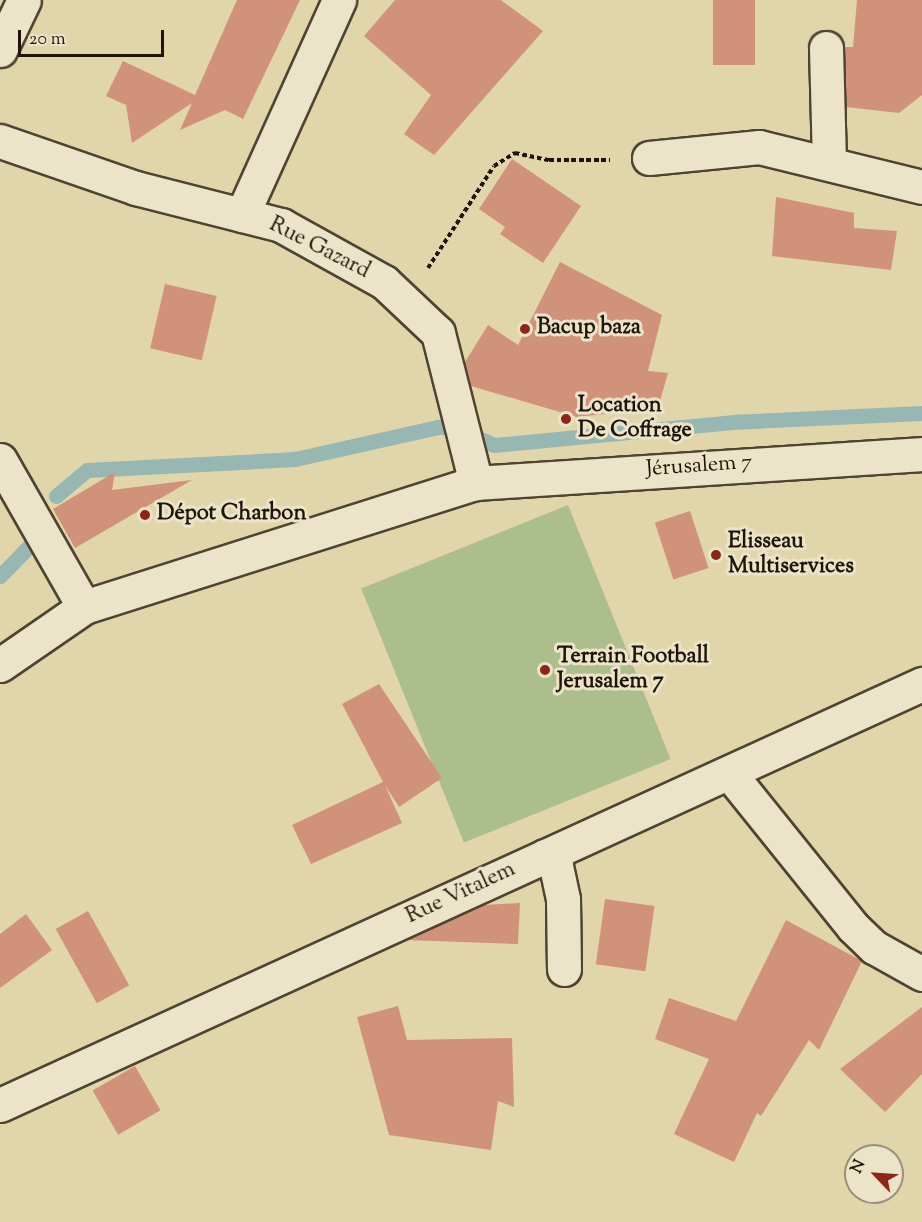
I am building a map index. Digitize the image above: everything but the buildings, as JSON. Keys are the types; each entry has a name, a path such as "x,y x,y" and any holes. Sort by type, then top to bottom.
{"street":[{"path":"0,50 24,0"},
{"path":"242,215 339,0"},
{"path":"826,48 829,161"},
{"name":"Rue Gazard","path":"0,141 136,188 281,225 384,282 438,333 476,483"},
{"path":"649,158 759,147 829,161 922,187"},
{"name":"Jérusalem 7","path":"84,607 476,483 922,454"},
{"path":"0,460 84,607 0,665"},
{"name":"Rue Vitalem","path":"0,1105 730,774 922,684"},
{"path":"730,774 853,927 874,947 922,974"},
{"path":"545,856 556,866 563,899 564,969"}],"path":[{"path":"405,302 494,166 515,153 582,162 649,158"}],"green space":[{"path":"568,505 671,759 464,843 361,589"}],"waterway":[{"path":"56,496 87,470 295,459 438,427 454,427 494,445 732,422 922,413"},
{"path":"0,576 35,540"}],"place":[{"name":"Bacup baza","path":"525,329"},
{"name":"Location De Coffrage","path":"566,419"},
{"name":"Dépot Charbon","path":"145,515"},
{"name":"Elisseau Multiservices","path":"716,555"},
{"name":"Terrain Football Jerusalem 7","path":"545,670"}]}
